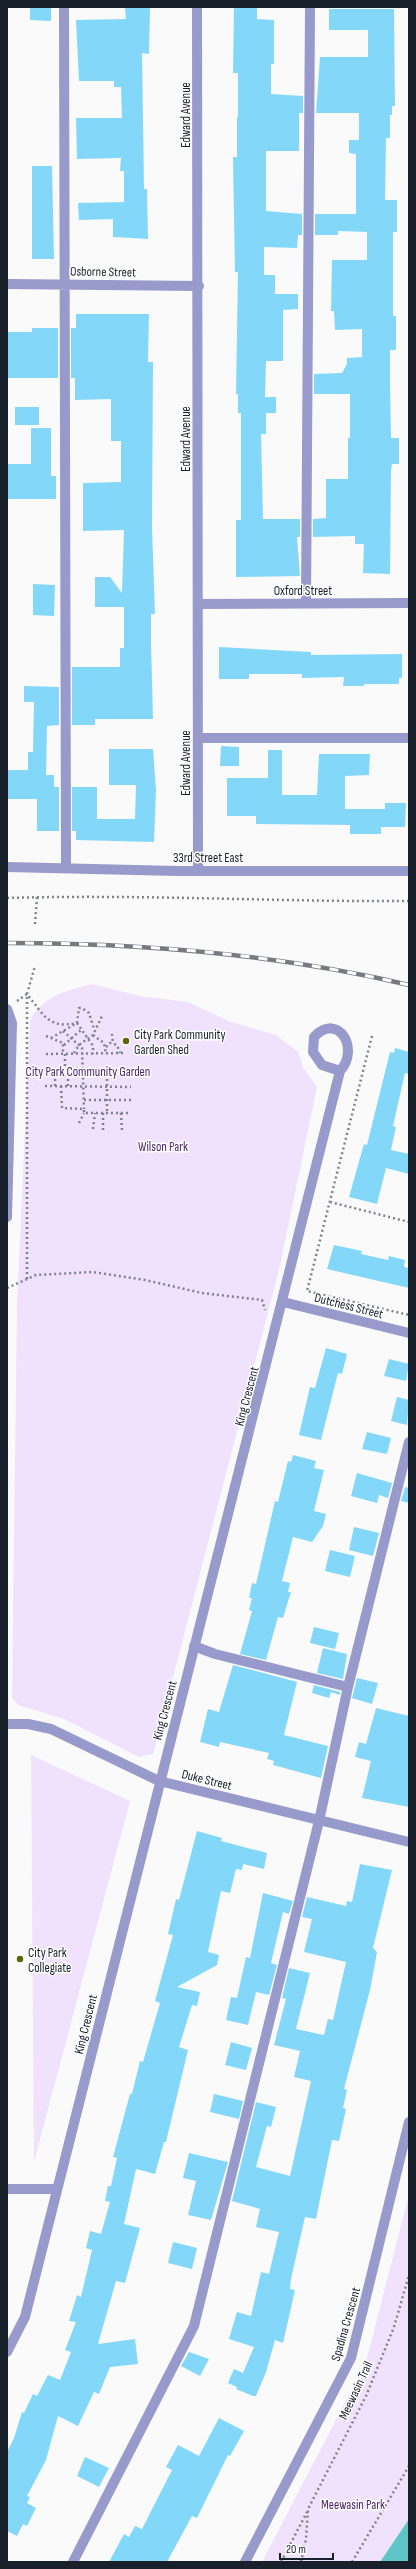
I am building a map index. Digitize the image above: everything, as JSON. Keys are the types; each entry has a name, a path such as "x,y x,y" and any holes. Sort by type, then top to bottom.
{"street":[{"path":"64,7 66,284 66,867"},
{"name":"Edward Avenue","path":"197,7 199,286 198,871"},
{"path":"306,603 310,7"},
{"name":"Osborne Street","path":"7,284 199,286"},
{"name":"Oxford Street","path":"198,604 409,603"},
{"path":"198,738 409,738"},
{"name":"33rd Street East","path":"7,867 66,867 198,871 409,871"},
{"path":"7,1009 12,1023 7,1217"},
{"name":"King Crescent","path":"7,2352 26,2317 56,2189 194,1646 284,1302 340,1072"},
{"name":"Dutchess Street","path":"284,1302 409,1333"},
{"path":"73,2562 194,2326 319,1821 348,1687 409,1442"},
{"path":"194,1646 215,1654 348,1687"},
{"name":"Duke Street","path":"7,1724 28,1724 51,1729 160,1781 409,1842"},
{"name":"Spadina Crescent","path":"245,2562 352,2358 409,2122"},
{"path":"7,2189 56,2189"}],"path":[{"path":"35,924 37,897"},
{"path":"7,898 179,897 325,902 409,901"},
{"path":"27,1279 28,994 35,966"},
{"path":"28,994 50,1022 63,1026 78,1023"},
{"path":"94,1029 89,1013 82,1008 79,1008 78,1023 81,1030 93,1046 94,1054"},
{"path":"74,1054 79,1046 89,1040 93,1035 94,1029 103,1014"},
{"path":"51,1038 78,1023"},
{"path":"63,1045 81,1030"},
{"path":"63,1031 82,1048 84,1111 79,1123"},
{"path":"112,1034 113,1044"},
{"path":"93,1035 106,1047 106,1054"},
{"path":"46,1036 63,1045"},
{"path":"372,1036 307,1291 409,1315"},
{"path":"106,1047 113,1044 119,1047 120,1054"},
{"path":"63,1045 68,1086"},
{"path":"46,1054 124,1054"},
{"path":"46,1069 130,1069"},
{"path":"55,1069 55,1086"},
{"path":"108,1069 108,1113"},
{"path":"45,1086 131,1087"},
{"path":"61,1086 62,1108 95,1113 131,1113"},
{"path":"84,1100 131,1100"},
{"path":"93,1128 95,1113"},
{"path":"103,1113 104,1130"},
{"path":"121,1113 122,1130"},
{"path":"330,1202 409,1222"},
{"path":"7,1288 36,1275 93,1272 145,1280 202,1293 262,1300 265,1311 280,1316"},
{"name":"Meewasin Trail","path":"281,2562 366,2396 394,2327 409,2275"},
{"path":"352,2562 409,2466"},
{"name":"Meewasin Trail","path":"301,2562 306,2539 308,2509"}],"green space":[{"name":"Wilson Park","path":"92,984 140,996 188,1002 231,1022 276,1035 298,1052 303,1067 317,1087 279,1270 153,1754 139,1757 64,1719 18,1705 12,1698 17,1304 30,1020 49,999 73,989"},
{"path":"31,1755 130,1801 34,2162"},
{"name":"Meewasin Park","path":"409,2194 409,2519 380,2562 262,2562 366,2362"}],"water":[{"path":"409,2519 409,2562 380,2562"}],"building":[{"path":"30,7 51,7 51,21 30,20"},
{"path":"125,7 150,7 149,54 142,53 144,189 147,189 148,239 113,237 113,219 79,220 78,203 124,202 124,171 120,171 121,158 77,159 76,118 122,118 121,87 114,87 114,81 79,81 76,20 126,19"},
{"path":"234,7 257,7 257,19 274,20 274,64 271,64 271,94 303,96 303,113 299,113 299,151 266,151 266,211 302,214 302,235 298,235 297,248 264,247 264,275 275,275 275,294 298,294 298,309 283,310 283,361 266,361 265,397 276,397 276,413 266,413 266,434 261,434 263,519 300,519 300,537 297,537 300,576 236,577 236,520 241,520 241,413 238,413 238,394 236,394 238,272 235,272 233,157 237,157 238,73 233,73"},
{"path":"329,9 394,9 395,106 392,106 392,115 390,115 390,138 386,138 385,200 397,200 397,232 393,232 393,316 396,316 396,350 390,350 390,386 391,438 399,438 399,464 392,464 391,471 390,574 363,573 364,544 355,544 355,536 313,537 313,519 326,518 326,479 348,479 348,438 350,438 350,394 314,394 314,374 342,373 347,364 347,358 362,357 362,329 335,330 334,311 331,311 332,260 367,260 367,232 338,231 338,235 315,235 315,214 356,214 356,154 349,153 349,140 359,140 359,113 316,113 320,57 368,57 368,30 329,30"},
{"path":"32,166 52,166 54,259 32,259"},
{"path":"76,314 149,314 148,362 153,362 152,528 155,614 151,614 151,643 153,719 95,719 95,725 72,725 72,667 120,667 120,648 124,648 124,607 95,607 95,577 110,577 122,593 124,530 83,531 83,483 121,482 121,441 111,441 111,399 75,400 75,378 71,378 71,328 76,328"},
{"path":"32,328 58,328 58,378 7,378 7,332 32,332"},
{"path":"15,407 39,407 39,425 15,425"},
{"path":"31,428 51,428 51,476 56,476 56,499 7,499 7,464 31,464"},
{"path":"33,584 55,585 54,616 33,615"},
{"path":"219,647 311,652 311,655 402,654 402,678 399,678 399,684 364,684 364,686 343,686 344,677 302,678 302,674 249,674 249,679 219,679"},
{"path":"24,686 59,687 59,725 47,726 46,775 54,775 54,787 59,787 59,831 37,831 37,799 7,799 7,770 28,770 28,752 33,752 34,702 24,702"},
{"path":"221,746 239,747 239,766 220,766"},
{"path":"109,749 153,749 156,790 154,842 76,840 76,831 72,831 72,787 97,787 97,819 135,819 136,785 109,785"},
{"path":"268,750 282,750 282,795 317,795 319,754 370,754 369,775 345,776 345,809 385,809 385,803 406,803 405,827 381,827 381,834 350,834 350,825 256,824 256,816 227,816 227,778 268,778"},
{"path":"395,1048 409,1052 409,1074 405,1073 393,1126 396,1127 391,1150 409,1154 409,1174 386,1168 377,1204 349,1197 364,1144 367,1145 390,1052 394,1053"},
{"path":"334,1245 362,1251 361,1254 388,1260 389,1256 405,1260 404,1267 409,1268 409,1288 327,1269"},
{"path":"326,1348 347,1354 342,1374 338,1373 321,1440 299,1435 310,1387 315,1388"},
{"path":"389,1359 409,1364 406,1381 384,1376"},
{"path":"397,1397 409,1400 407,1425 391,1421"},
{"path":"367,1432 391,1438 387,1454 362,1449"},
{"path":"293,1455 316,1461 314,1468 324,1470 314,1511 326,1514 323,1526 312,1542 293,1537 282,1581 290,1583 288,1592 291,1592 283,1618 278,1617 266,1660 240,1654 252,1611 249,1610 252,1598 249,1598 252,1583 256,1584 275,1501 278,1502 288,1461 291,1462"},
{"path":"357,1473 392,1483 388,1498 379,1495 377,1503 351,1496"},
{"path":"405,1487 409,1488 409,1503 401,1501"},
{"path":"354,1527 379,1533 373,1556 349,1550"},
{"path":"330,1550 355,1556 350,1577 325,1571"},
{"path":"314,1627 339,1633 335,1649 310,1643"},
{"path":"323,1648 347,1654 343,1679 317,1673"},
{"path":"233,1665 297,1682 284,1735 328,1746 321,1778 273,1765 274,1761 267,1759 269,1753 220,1742 219,1747 200,1742 208,1709 219,1712"},
{"path":"357,1678 378,1683 372,1704 352,1698"},
{"path":"314,1685 340,1692 340,1695 331,1692 329,1698 312,1693"},
{"path":"376,1708 409,1716 409,1807 362,1798 371,1761 355,1757 359,1742 366,1744"},
{"path":"197,1831 222,1838 221,1841 267,1853 264,1869 243,1864 242,1870 236,1869 230,1893 221,1891 208,1952 219,1955 217,1965 177,1987 200,1992 197,2006 192,2005 179,2047 188,2050 166,2142 164,2142 155,2174 136,2169 124,2224 140,2228 125,2283 116,2281 98,2344 135,2339 138,2364 110,2367 99,2394 94,2392 78,2426 58,2416 46,2460 27,2496 30,2497 27,2503 36,2508 27,2526 23,2524 17,2536 7,2531 7,2452 14,2438 22,2412 24,2413 33,2394 37,2396 48,2375 60,2380 71,2352 65,2350 76,2322 69,2321 77,2295 81,2297 92,2250 86,2248 90,2231 101,2234 110,2202 105,2201 108,2186 111,2186 117,2158 113,2157 130,2094 132,2094 140,2061 143,2062 160,2003 155,2001 173,1935 168,1934 176,1899 179,1900"},
{"path":"360,1864 392,1870 373,1948 377,1952 370,1990 344,2089 347,2090 343,2108 346,2109 339,2141 332,2140 316,2219 305,2217 291,2279 290,2289 295,2290 283,2343 275,2340 266,2372 256,2396 253,2396 236,2389 237,2387 228,2383 234,2369 243,2373 254,2347 229,2339 237,2312 251,2316 261,2272 269,2274 279,2232 256,2227 260,2209 232,2201 256,2102 276,2107 271,2127 267,2126 256,2167 290,2176 311,2081 294,2077 300,2051 274,2045 286,1999 282,1998 289,1968 310,1973 296,2029 324,2035 328,2019 333,2020 346,1962 304,1952 312,1919 302,1917 307,1897 346,1906 347,1901 352,1902"},
{"path":"263,1893 293,1901 289,1914 283,1912 271,1963 277,1965 269,1995 256,1992 248,2025 226,2020 231,1997 237,1998 246,1957 250,1958"},
{"path":"231,2042 252,2048 246,2070 225,2065"},
{"path":"214,2094 243,2101 239,2119 210,2112"},
{"path":"189,2153 228,2162 211,2220 188,2215 196,2181 183,2178"},
{"path":"173,2242 197,2248 192,2269 168,2263"},
{"path":"189,2352 209,2359 200,2376 181,2366"},
{"path":"219,2418 244,2431 230,2456 228,2455 197,2518 192,2516 167,2562 109,2562 124,2534 129,2537 135,2526 142,2529 172,2470 166,2467 178,2445 199,2456"},
{"path":"85,2457 109,2468 99,2487 77,2476"}],"railway":[{"path":"7,943 108,945 209,952 309,965 409,985"}],"place":[{"name":"City Park Community Garden Shed","path":"126,1041"},
{"name":"City Park Collegiate","path":"20,1959"}],"park label":[{"name":"City Park Community Garden","path":"88,1071"}]}
